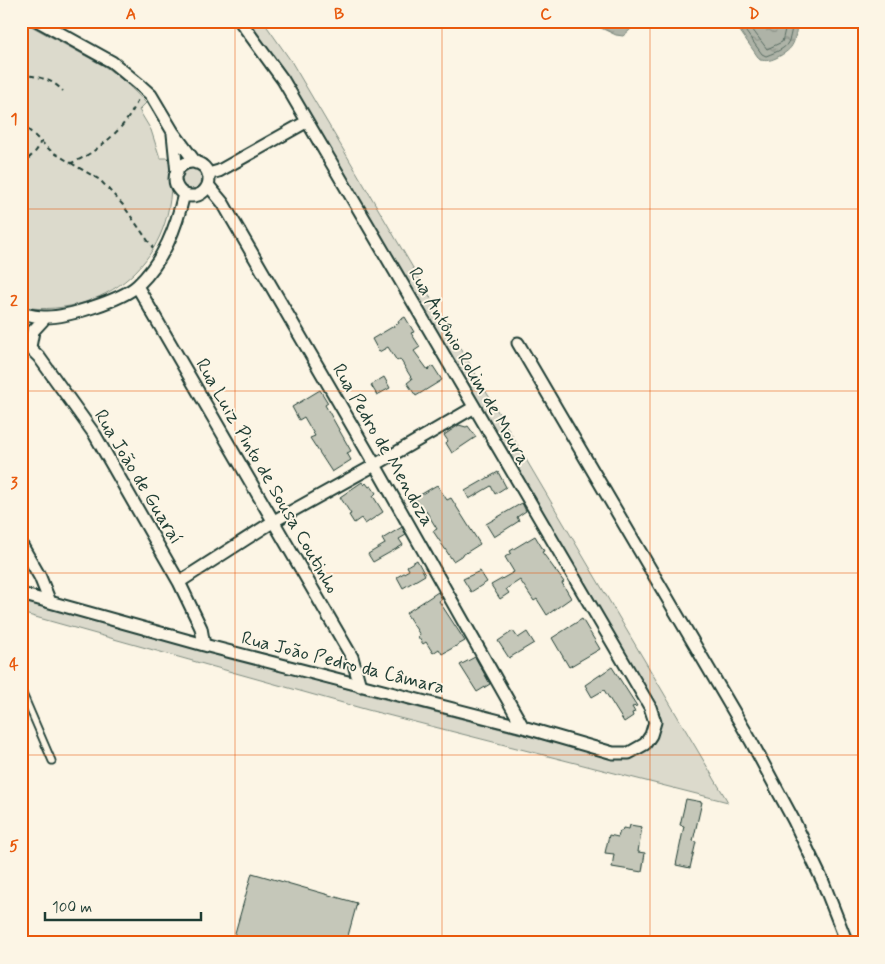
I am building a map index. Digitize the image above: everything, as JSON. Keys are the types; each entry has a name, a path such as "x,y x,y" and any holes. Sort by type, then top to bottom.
{"street":[{"path":"38,21 112,62 142,86 151,95 173,132 196,163 201,165 208,179"},
{"name":"Rua Antônio Rolim de Moura","path":"240,21 283,80 650,707 655,722 651,734"},
{"path":"173,132 177,173 176,185 184,194 189,196 200,194 208,179 219,171 306,122"},
{"path":"177,173 184,164 196,163"},
{"name":"Rua Pedro de Mendoza","path":"208,179 375,465 523,727"},
{"path":"21,313 44,318 83,311 110,301 137,286 170,241 184,194"},
{"name":"Rua Luiz Pinto de Sousa Coutinho","path":"137,286 352,657 360,686"},
{"path":"26,343 44,318"},
{"name":"Rua João de Guaraí","path":"26,343 40,357 95,435 179,582 201,628 204,645"},
{"path":"518,343 750,741 806,848 847,943"},
{"path":"179,582 274,521 474,408"},
{"path":"21,544 40,577 50,602"},
{"name":"Rua João Pedro da Câmara","path":"21,594 204,645 523,727 613,753 629,753 645,744 651,734"}],"lane":[{"path":"21,690 52,760"}],"path":[{"path":"21,75 50,80 63,92"},
{"path":"71,163 98,148 126,121 136,105 142,86"},
{"path":"21,123 60,157 100,180 123,205 160,257"},
{"path":"21,164 40,146 40,141"}],"shaded area":[{"path":"22,21 104,66 131,88 146,103 139,110 151,130 160,158 169,158 171,191 165,222 153,249 135,272 112,290 85,302 54,308 21,307"},
{"path":"247,21 263,21 291,61 728,802 368,710 21,613 21,599 376,697 618,759 633,757 657,724 326,146 277,62"},
{"path":"192,166 201,170 205,179 201,188 192,192 183,188 179,179 183,170"}],"water":[{"path":"586,21 633,21 630,30 623,36 616,35"},
{"path":"733,21 798,21 795,39 791,47 776,58 766,61 760,60"}],"building":[{"path":"405,317 414,332 411,333 420,347 414,351 428,370 433,366 442,380 416,396 407,383 412,379 400,359 397,361 388,347 379,352 372,339 399,323 398,321"},
{"path":"384,377 390,388 377,395 371,385"},
{"path":"320,390 328,403 325,405 351,451 347,453 351,460 332,472 310,438 315,436 304,417 299,420 292,407"},
{"path":"459,425 468,426 476,437 452,453 444,435"},
{"path":"498,472 506,487 495,494 491,486 469,499 465,491"},
{"path":"362,482 364,485 366,483 369,487 371,486 376,493 373,496 383,512 365,524 361,518 354,523 349,515 351,514 340,497"},
{"path":"437,485 447,500 451,498 480,544 453,561 433,531 437,529 415,498"},
{"path":"522,503 526,511 517,517 519,521 494,537 486,524"},
{"path":"402,527 406,535 399,539 403,545 373,562 368,554 385,544 382,539"},
{"path":"535,536 544,551 542,552 564,582 562,583 571,598 547,615 537,599 534,601 520,580 506,589 509,593 500,599 491,585 514,572 505,557 511,553 510,551"},
{"path":"417,560 425,575 403,588 397,577 409,570 407,566"},
{"path":"480,571 487,582 471,592 463,579"},
{"path":"438,592 442,599 439,601 465,641 442,654 439,649 433,653 426,642 423,644 418,637 420,635 406,613"},
{"path":"582,619 600,649 569,667 552,638"},
{"path":"513,631 518,638 527,632 534,643 509,658 498,641"},
{"path":"475,657 490,684 477,692 460,665"},
{"path":"612,667 637,706 632,707 635,712 632,713 633,716 624,722 604,690 592,697 585,685"},
{"path":"686,799 702,802 693,841 696,842 690,868 676,865 684,826 680,825"},
{"path":"630,825 642,827 638,852 645,853 642,872 612,867 614,854 605,853 609,835 618,837 623,828 629,829"},
{"path":"252,873 357,903 346,943 242,943 233,940"}]}
